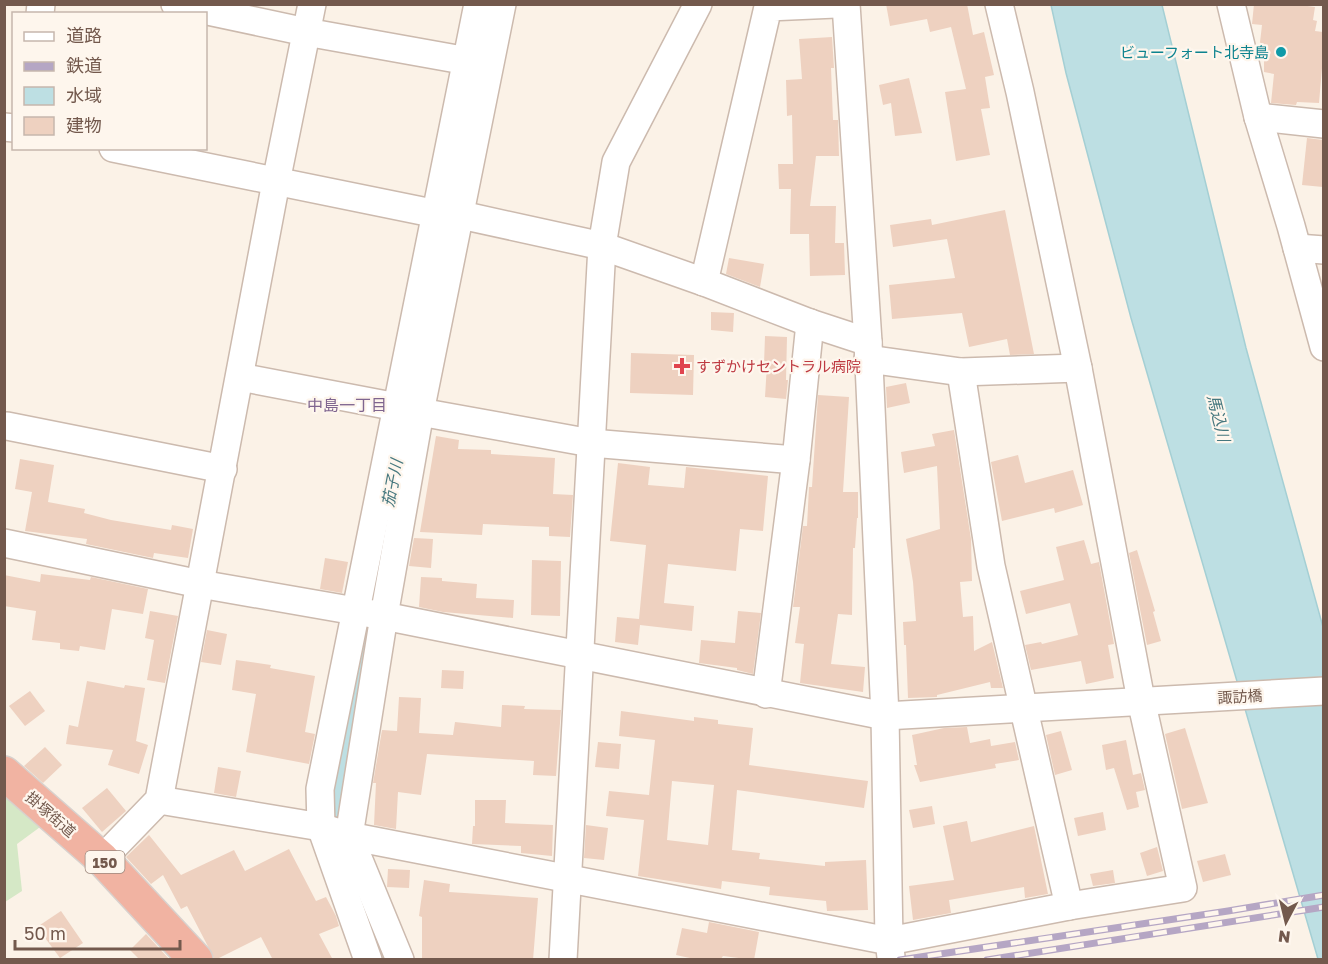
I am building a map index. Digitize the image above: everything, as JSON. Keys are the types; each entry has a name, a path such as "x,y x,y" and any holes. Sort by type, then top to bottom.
{"highway":[{"name":"掛塚街道","path":"4,773 102,859 196,960"}],"street":[{"path":"175,4 306,32 468,61"},
{"path":"102,859 159,800 312,4"},
{"path":"449,214 468,61 478,4"},
{"path":"368,960 321,827 320,789 355,611 409,409 449,214 502,4"},
{"path":"563,960 602,246 616,162 698,4"},
{"path":"704,282 768,7 836,4"},
{"path":"846,4 868,350 885,716 890,950"},
{"path":"159,800 321,827 349,836 566,877 890,950 1069,906 1183,888 1148,700 1020,92 999,4"},
{"path":"1231,4 1258,117 1310,249 1323,347"},
{"path":"1258,117 1323,124"},
{"path":"123,150 602,246 810,323 868,350 961,372 1078,368"},
{"path":"766,694 796,460 810,323"},
{"path":"961,372 991,566 1069,906"},
{"path":"240,377 591,442 796,460"},
{"path":"399,960 349,836 384,616 409,409"},
{"path":"5,430 223,469"},
{"name":"諏訪橋","path":"4,543 200,584 384,616 885,716 1323,691"}],"green space":[{"path":"4,775 51,819 17,844 22,891 5,902"}],"water":[{"name":"馬込川","path":"1051,5 1162,5 1246,348 1323,627 1323,959 1318,959 1131,318 1066,73"}],"building":[{"path":"886,4 967,4 973,35 984,32 994,75 985,77 990,108 981,109 990,155 956,161 945,92 966,89 951,27 930,32 927,19 890,26"},
{"path":"1254,4 1293,4 1315,7 1313,20 1317,21 1315,31 1323,32 1323,68 1319,103 1297,102 1296,105 1271,103 1274,74 1264,72 1264,55 1259,54 1262,25 1252,24"},
{"path":"832,37 833,120 838,120 839,156 816,156 810,206 836,206 835,243 844,243 845,275 810,276 809,234 790,234 791,189 779,189 778,164 793,164 792,115 787,116 786,80 802,79 799,39"},
{"path":"909,78 922,133 895,136 891,103 883,105 879,85"},
{"path":"1307,138 1323,140 1323,187 1302,185"},
{"path":"1005,210 1034,354 1010,355 1007,339 969,347 962,313 892,319 889,285 955,278 947,239 893,247 890,225 931,219 932,225"},
{"path":"729,258 764,264 760,287 726,274"},
{"path":"711,312 734,313 733,332 711,330"},
{"path":"765,336 787,337 786,399 765,397 767,364 764,364"},
{"path":"631,353 694,355 693,395 630,393"},
{"path":"906,383 910,403 887,408 886,387"},
{"path":"818,395 849,397 843,492 858,492 858,518 855,548 853,548 852,615 838,614 831,664 865,667 863,692 800,683 804,644 795,643 800,607 793,607 803,526 807,526 809,487 812,487"},
{"path":"954,430 971,539 972,581 960,582 963,617 973,616 974,651 992,642 1003,688 991,688 990,682 937,695 937,697 908,698 903,622 916,621 906,539 940,529 937,466 904,473 901,452 935,446 932,434"},
{"path":"436,436 459,440 458,449 491,450 491,454 555,458 553,494 573,495 570,537 549,536 549,527 483,524 482,535 420,532"},
{"path":"1018,455 1025,483 1073,470 1083,505 1055,513 1054,508 1002,521 991,462"},
{"path":"20,459 54,465 48,502 85,509 84,513 111,520 171,530 172,525 193,529 188,558 154,553 153,558 86,544 87,539 25,531 32,492 15,489"},
{"path":"618,463 650,467 648,485 684,488 686,467 768,476 763,531 740,529 736,571 668,564 664,603 694,606 692,631 640,625 638,645 615,642 617,617 639,619 646,545 610,541"},
{"path":"414,538 433,539 431,568 409,566"},
{"path":"1084,540 1091,564 1099,562 1114,644 1108,645 1114,678 1086,684 1081,661 1031,670 1025,645 1041,642 1042,644 1078,635 1070,603 1026,614 1020,591 1064,580 1056,547"},
{"path":"1137,550 1155,611 1153,612 1161,641 1147,645 1129,553"},
{"path":"325,558 348,562 342,593 320,589"},
{"path":"532,560 561,561 560,616 531,615"},
{"path":"41,574 90,580 91,577 148,589 143,614 112,609 105,650 80,646 79,651 60,649 60,643 32,640 36,611 4,606 4,575 40,582"},
{"path":"421,577 477,584 476,598 514,600 513,618 443,612 419,607"},
{"path":"150,611 178,616 165,683 147,680 154,640 145,638"},
{"path":"738,611 761,613 753,674 737,670 737,668 699,663 701,640 735,643"},
{"path":"207,630 227,634 221,665 201,662"},
{"path":"236,660 271,665 270,668 315,676 305,732 315,734 309,764 246,752 256,694 232,690"},
{"path":"442,670 464,671 463,689 441,688"},
{"path":"87,681 124,688 125,685 145,688 136,741 148,745 139,774 108,765 113,750 66,744 69,725 78,727"},
{"path":"30,691 45,711 25,726 9,706"},
{"path":"399,697 421,698 419,733 453,735 455,722 501,727 502,705 525,706 524,709 561,710 556,776 533,775 534,761 427,754 421,795 398,792 396,829 374,825 376,783 373,783 382,730 397,731"},
{"path":"621,711 694,721 694,717 718,720 718,724 753,728 749,765 868,781 864,808 737,790 732,850 760,853 759,859 825,866 825,862 866,860 868,910 827,911 826,901 769,895 770,887 722,881 721,889 638,876 644,820 606,816 609,791 649,795 655,740 619,736","holes":["672,781 714,785 708,845 667,840"]},
{"path":"967,727 970,743 990,739 991,746 1015,742 1019,760 995,764 996,768 920,782 914,765 917,765 912,735 944,728"},
{"path":"1185,728 1208,803 1182,809 1165,734"},
{"path":"1061,731 1072,770 1055,775 1046,735"},
{"path":"1126,740 1133,775 1141,773 1145,790 1136,792 1139,807 1127,810 1114,768 1106,770 1102,745"},
{"path":"598,742 621,744 619,769 595,767"},
{"path":"45,747 62,765 43,783 24,766"},
{"path":"218,767 241,771 236,797 214,793"},
{"path":"107,788 126,811 102,832 82,808"},
{"path":"475,800 506,800 505,823 553,825 552,856 521,853 521,846 472,844"},
{"path":"932,806 935,824 913,828 909,810"},
{"path":"1103,812 1106,830 1078,836 1074,818"},
{"path":"967,821 971,842 1034,826 1048,894 1025,898 1024,887 949,900 951,913 913,920 909,886 954,880 943,826"},
{"path":"586,825 608,828 604,860 584,858"},
{"path":"149,835 181,875 234,850 245,871 289,849 316,901 326,897 336,916 339,926 319,934 333,960 273,960 261,937 215,960 187,906 181,909 163,875 151,884 126,857"},
{"path":"1157,847 1163,871 1147,876 1140,853"},
{"path":"1225,854 1231,875 1203,882 1197,861"},
{"path":"388,869 410,870 409,888 387,887"},
{"path":"1113,870 1115,883 1093,886 1090,874"},
{"path":"424,880 450,884 449,892 538,898 533,960 422,960 422,917 419,916"},
{"path":"61,911 83,943 60,958 37,927"},
{"path":"709,922 759,932 754,960 723,956 720,960 699,960 676,955 682,928 707,933"},
{"path":"146,934 170,960 140,960 130,950"}],"waterway":[{"name":"茄子川","path":"368,611 337,812 343,847 382,960"}],"railway":[{"path":"900,960 1324,895"},
{"path":"987,960 1324,907"}],"place":[{"name":"ビューフォート北寺島","path":"1281,52"},
{"name":"すずかけセントラル病院","path":"682,366"}],"district":[{"name":"中島一丁目","path":"347,405"}]}
